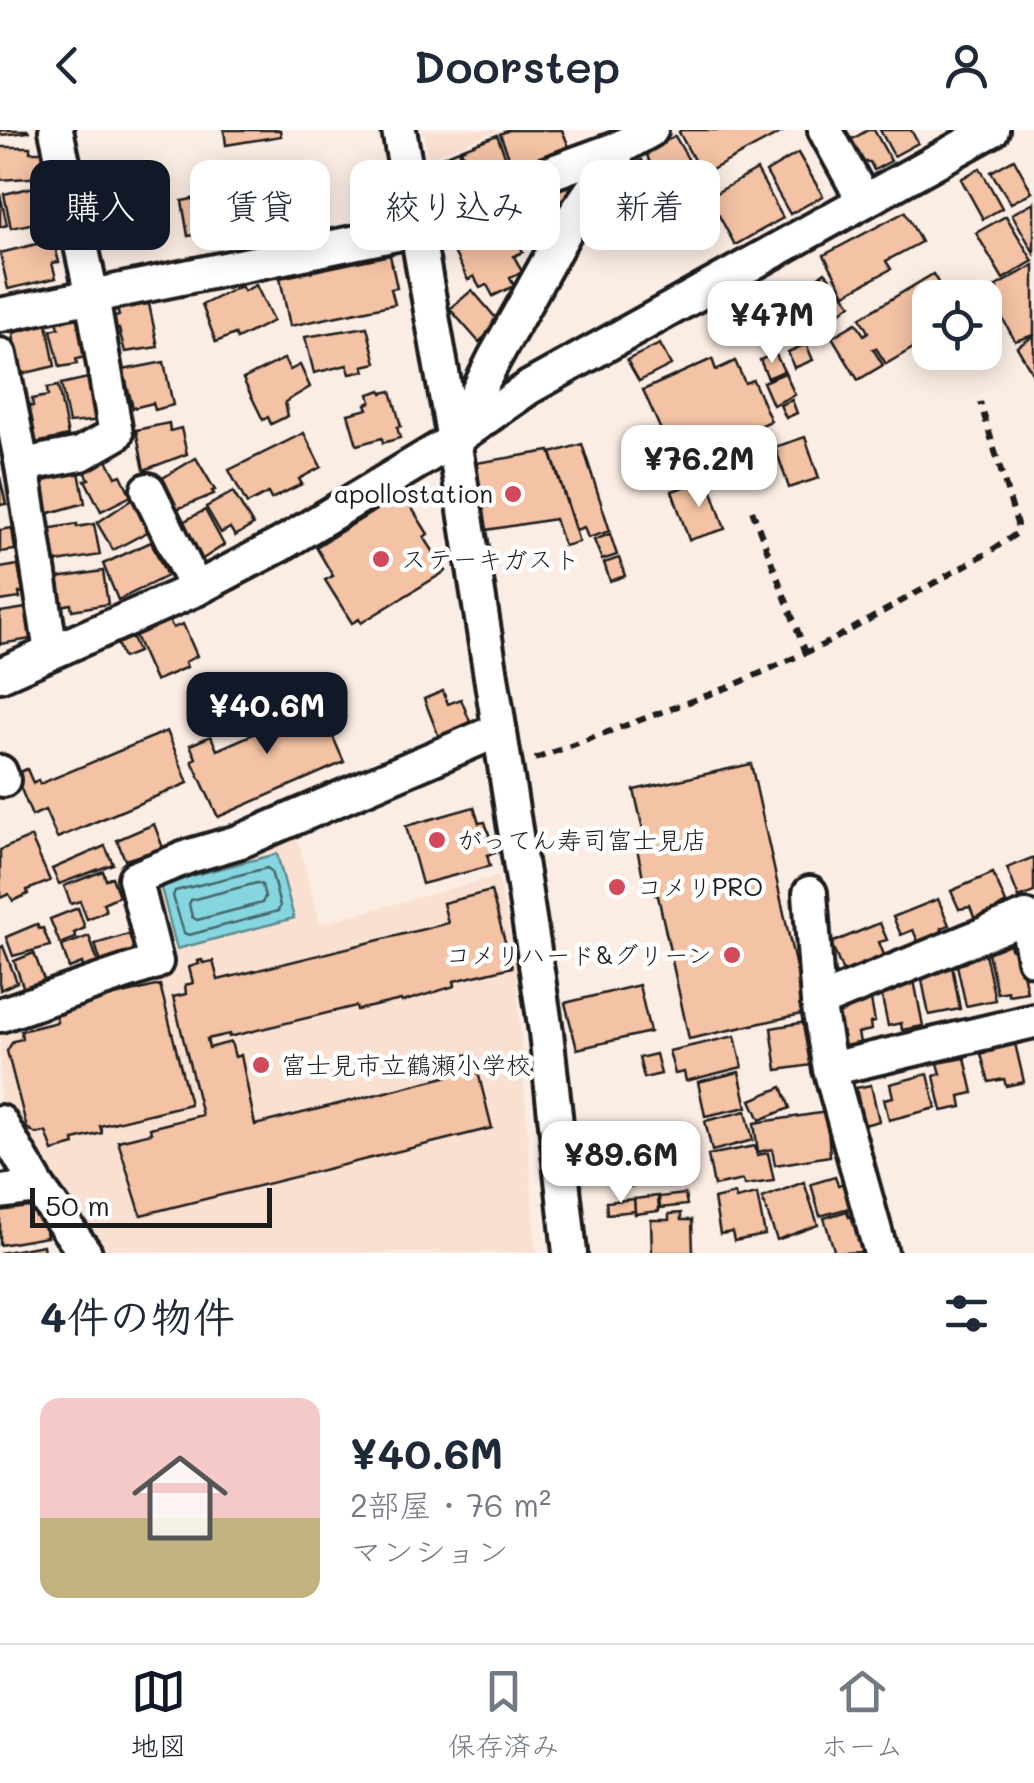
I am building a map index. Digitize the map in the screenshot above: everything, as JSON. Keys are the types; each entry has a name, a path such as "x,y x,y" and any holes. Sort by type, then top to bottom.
{"street":[{"path":"22,465 80,454 116,434 92,296 56,130"},
{"path":"399,130 404,160"},
{"path":"560,169 621,147 652,130"},
{"path":"825,130 864,201"},
{"path":"0,675 196,588 280,545 454,440 530,387 992,130"},
{"path":"454,440 572,219 621,147"},
{"path":"0,316 350,243"},
{"path":"420,250 454,440 546,1032 570,1253"},
{"path":"0,355 22,465 51,652"},
{"path":"148,490 196,588"},
{"path":"0,1014 156,962 135,878 241,841 499,730"},
{"path":"810,892 818,1002 830,1069 881,1253"},
{"path":"818,1002 1026,918 1034,959"},
{"path":"830,1069 1034,1021"},
{"path":"0,1122 38,1187 85,1253"},
{"path":"0,1192 38,1187"}],"path":[{"path":"505,769 732,686 806,653 973,562 1016,534 1017,524 980,402"},
{"path":"752,510 806,653"}],"shaded area":[{"path":"423,130 499,130 428,157"},
{"name":"富士見市立鶴瀬小学校","path":"295,829 320,924 498,876 516,967 536,1253 95,1253 77,1232 0,1105 0,1025 169,966 148,889"}],"water":[{"path":"277,854 294,918 177,949 160,884"}],"building":[{"path":"0,130 28,130 29,132 0,135"},
{"path":"224,130 280,130 281,136 226,145"},
{"path":"509,130 562,130 570,149 541,160 510,160 500,134"},
{"path":"786,130 720,165 720,160 694,160 679,132"},
{"path":"874,130 891,161 874,170 870,162 861,162 849,141"},
{"path":"880,130 911,130 918,143 894,156"},
{"path":"497,135 507,160 465,160 461,149"},
{"path":"675,136 689,160 649,160 646,152"},
{"path":"0,147 30,147 30,152 43,152 43,160 30,160 30,178 0,180"},
{"path":"459,150 463,160 435,160"},
{"path":"798,153 823,196 790,214 766,172"},
{"path":"1014,159 1032,192 1011,203 991,172"},
{"path":"980,168 1002,208 983,219 961,179"},
{"path":"575,170 580,187 570,191 576,205 560,224 560,178"},
{"path":"757,170 783,218 735,245 720,217 720,191"},
{"path":"30,188 30,224 11,228 4,194"},
{"path":"0,194 7,225 0,227"},
{"path":"190,199 190,236 188,236 182,201"},
{"path":"1034,202 1034,253 1012,214"},
{"path":"905,212 921,242 886,261 891,269 845,294 824,255"},
{"path":"1006,216 1033,261 1003,279 976,233"},
{"path":"30,246 30,250 56,250 59,262 52,263 56,278 8,289 0,253"},
{"path":"453,250 522,250 514,256 522,272 510,278 514,286 493,296 487,285 480,288 474,276 468,280"},
{"path":"390,255 397,288 391,289 395,304 290,326 280,278"},
{"path":"1034,265 1034,335 1015,341 1002,317 1002,283"},
{"path":"825,272 851,304 819,329 794,296"},
{"path":"256,285 273,321 237,339 235,334 216,342 202,305 241,286 244,291"},
{"path":"912,287 912,349 886,364 873,349 883,365 858,380 832,337 856,323 864,335 868,332 860,318"},
{"path":"472,290 500,323 479,342 450,309"},
{"path":"149,304 158,347 125,352 112,318 119,316 117,308"},
{"path":"72,314 73,319 86,316 91,356 60,367 51,330 59,328 56,317"},
{"path":"47,324 55,366 18,372 13,333"},
{"path":"367,327 376,363 363,366 365,371 350,374 347,365 314,373 305,337"},
{"path":"1034,336 1034,376 1017,347"},
{"path":"660,344 671,365 639,381 627,360"},
{"path":"806,344 813,360 794,368 788,352"},
{"path":"775,353 784,371 768,378 760,360"},
{"path":"284,359 290,370 300,365 310,387 285,402 288,416 271,424 268,417 263,420 243,379"},
{"path":"712,359 716,370 735,361 745,383 753,380 771,421 704,450 673,457 643,390"},
{"path":"164,362 173,405 155,410 153,403 133,408 123,370"},
{"path":"785,373 795,395 773,405 763,382"},
{"path":"97,376 103,420 69,423 61,384"},
{"path":"58,386 68,436 31,444 24,408 33,406 32,399 48,396 47,388"},
{"path":"391,391 401,426 397,427 400,438 357,445 348,414 368,409 369,394"},
{"path":"792,400 797,413 786,418 780,405"},
{"path":"169,423 170,431 181,428 187,454 144,470 136,430"},
{"path":"304,433 321,467 299,479 302,484 271,499 268,493 247,504 229,470"},
{"path":"805,437 819,478 789,488 775,447"},
{"path":"582,444 610,531 588,538 584,527 576,530 551,453"},
{"path":"550,451 579,542 564,546 555,519 486,530 476,463"},
{"path":"106,458 116,477 121,475 131,496 101,511 84,470"},
{"path":"196,458 214,494 175,510 161,479"},
{"path":"60,471 60,475 79,472 85,503 46,514 46,510 41,511 36,482 49,480 48,473"},
{"path":"0,477 6,504 0,505"},
{"path":"708,479 725,529 689,540 672,491"},
{"path":"233,492 253,525 235,536 230,528 221,533 206,507"},
{"name":"ステーキガスト","path":"399,496 405,497 446,571 361,623 359,619 352,623 325,580 333,576 316,547"},
{"path":"134,498 148,513 141,518 149,531 113,550 97,523"},
{"path":"205,510 224,545 198,562 181,523"},
{"path":"94,524 100,555 51,563 46,529"},
{"path":"12,528 15,550 0,552 0,530"},
{"path":"610,534 617,555 602,560 594,540"},
{"path":"151,542 167,576 118,600 103,564"},
{"path":"619,558 625,576 610,581 604,563"},
{"path":"18,565 23,592 19,593 20,598 0,601 0,568"},
{"path":"103,571 108,604 72,610 71,604 55,607 51,579"},
{"path":"26,608 31,639 0,644 0,612"},
{"path":"168,618 173,628 183,624 197,656 185,662 187,667 155,681 133,631"},
{"path":"132,637 138,652 123,658 117,643"},
{"path":"443,691 448,704 461,699 473,729 441,742 424,699"},
{"path":"309,694 315,707 319,705 344,762 218,817 192,761 196,758 190,745 211,736 217,750 276,724 270,711"},
{"path":"167,731 188,783 57,838 45,810 32,816 15,774 27,769 33,783 38,780 40,784"},
{"name":"コメリハード&グリーン","path":"751,764 806,1013 689,1039 658,896 646,891 636,844 644,834 634,790"},
{"path":"474,807 479,823 485,822 495,853 487,855 490,866 422,884 406,826"},
{"path":"154,824 163,848 125,860 117,840"},
{"path":"31,837 50,881 27,890 28,894 13,901 9,894 0,898 0,850"},
{"path":"105,846 113,864 59,884 52,869"},
{"path":"1034,857 1034,892 1019,898 1007,868"},
{"path":"103,871 106,880 112,877 119,896 103,903 106,911 87,919 80,901 71,904 64,886"},
{"path":"993,873 1006,903 999,907 1001,911 976,922 970,907 959,909 951,891"},
{"path":"491,891 512,967 454,981 455,986 402,1002 357,1010 356,1006 207,1039 209,1048 231,1042 235,1057 241,1055 255,1125 449,1076 444,1060 470,1054 492,1128 141,1215 118,1141 202,1115 173,997 186,994 185,985 193,983 189,967 202,960 213,961 218,980 448,923 443,903"},
{"path":"938,899 949,925 941,928 944,936 920,946 913,930 901,935 893,917"},
{"path":"78,908 85,928 74,933 76,938 60,944 50,919"},
{"path":"880,923 887,940 879,942 886,960 845,977 831,943"},
{"path":"37,924 39,929 43,928 50,946 13,956 6,937"},
{"path":"129,934 136,955 102,966 95,944"},
{"path":"89,936 100,968 85,973 82,963 69,968 62,946"},
{"path":"1010,943 1011,949 1018,948 1027,992 1008,995 1008,991 997,993 987,948"},
{"path":"3,946 17,982 0,990 0,948"},
{"path":"34,953 46,985 25,992 14,961"},
{"path":"985,953 995,1000 966,1006 957,965 965,963 964,957"},
{"path":"952,966 960,1009 929,1015 921,975"},
{"path":"914,980 923,1026 902,1030 901,1023 888,1026 881,993 893,990 893,985"},
{"path":"160,985 190,1104 100,1126 102,1133 74,1140 75,1145 53,1151 46,1132 36,1134 27,1128 7,1051 13,1041 22,1039 21,1031 57,1022 56,1016 63,1014 61,1009"},
{"path":"639,985 650,1032 577,1049 565,1003"},
{"path":"871,1000 875,1022 870,1023 871,1030 858,1033 860,1043 838,1047 834,1012"},
{"path":"806,1022 812,1065 777,1070 771,1028"},
{"path":"735,1036 742,1067 686,1081 684,1072 675,1074 669,1051"},
{"path":"1014,1039 1024,1082 1006,1086 1004,1079 989,1082 981,1054 993,1051 991,1045"},
{"path":"656,1054 661,1074 644,1078 639,1058"},
{"path":"965,1058 973,1093 960,1096 962,1107 942,1111 934,1076 941,1074 938,1063"},
{"path":"739,1072 747,1107 705,1116 698,1082"},
{"path":"928,1074 936,1108 889,1120 884,1099 893,1097 890,1084"},
{"path":"871,1085 879,1121 864,1125 856,1088"},
{"path":"782,1087 790,1108 760,1120 751,1100"},
{"path":"746,1111 753,1140 712,1151 705,1121"},
{"path":"827,1112 830,1156 775,1165 772,1149 758,1152 754,1123"},
{"path":"674,1123 682,1180 626,1187 617,1131"},
{"path":"755,1146 757,1155 768,1153 774,1181 744,1185 743,1180 714,1186 708,1155"},
{"path":"835,1177 838,1185 845,1183 853,1207 820,1216 811,1184"},
{"path":"804,1182 818,1225 777,1240 762,1198"},
{"path":"685,1194 687,1205 660,1208 659,1197"},
{"path":"735,1194 736,1199 757,1194 765,1235 734,1241 732,1232 720,1234 714,1199"},
{"path":"658,1196 659,1211 635,1214 634,1199"},
{"path":"634,1199 635,1211 607,1214 606,1202"},
{"path":"36,1201 47,1237 0,1245 0,1208"},
{"path":"847,1211 849,1217 857,1214 868,1252 835,1253 824,1218"},
{"path":"681,1213 681,1220 692,1220 693,1253 652,1253 651,1220 669,1220 669,1214"},
{"path":"43,1245 44,1253 0,1253"}],"place":[{"name":"apollostation","path":"513,494"},
{"name":"ステーキガスト","path":"381,559"},
{"name":"がってん寿司富士見店","path":"437,840"},
{"name":"コメリPRO","path":"617,887"},
{"name":"コメリハード&グリーン","path":"732,955"},
{"name":"富士見市立鶴瀬小学校","path":"261,1065"}]}
